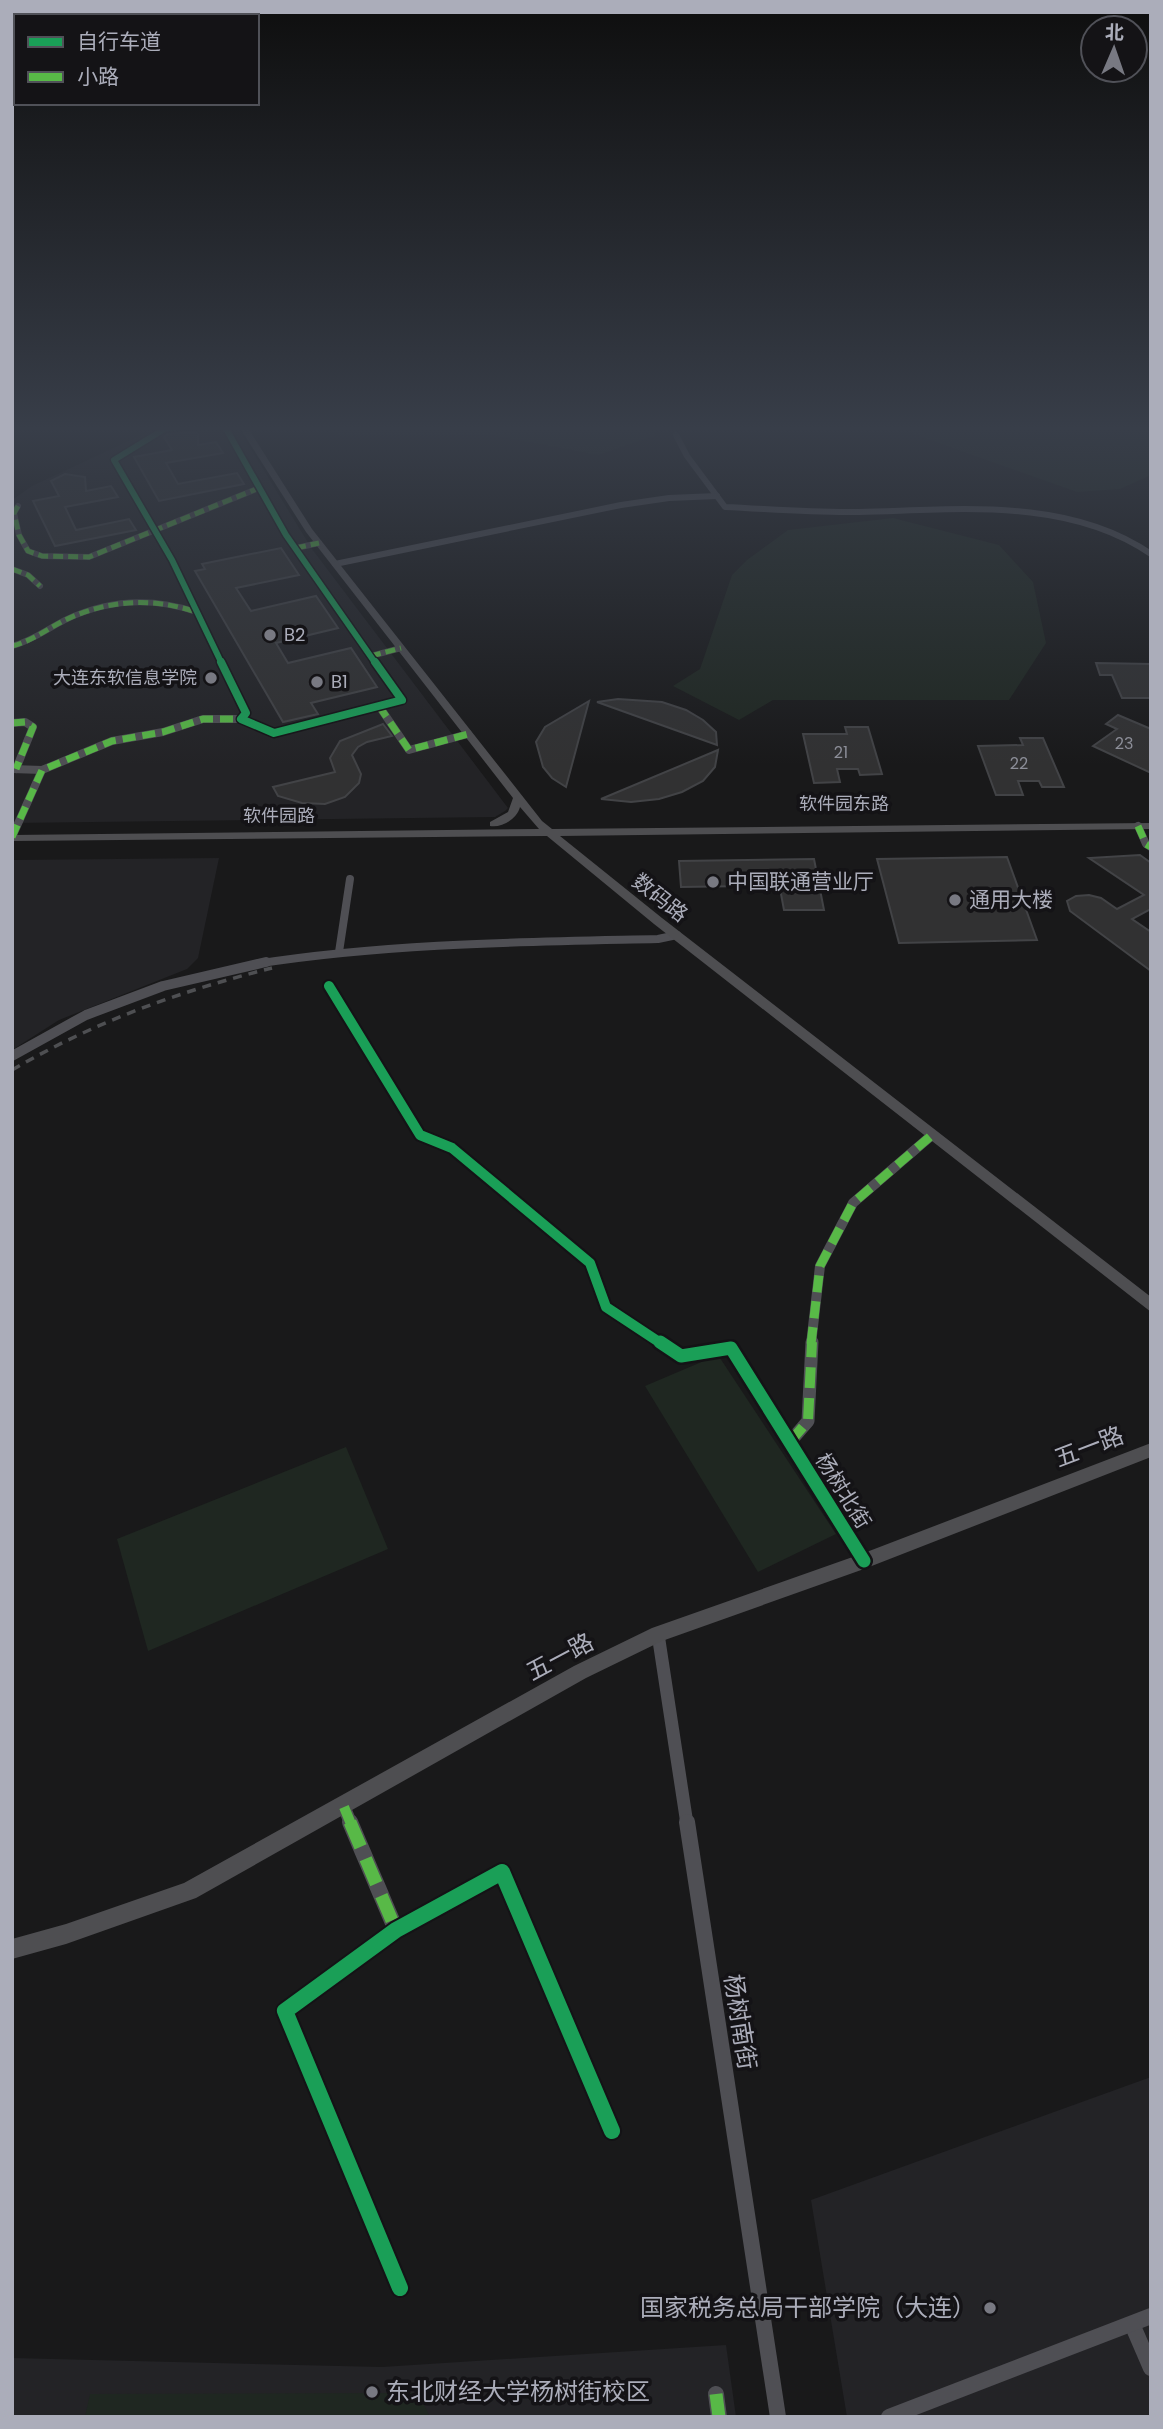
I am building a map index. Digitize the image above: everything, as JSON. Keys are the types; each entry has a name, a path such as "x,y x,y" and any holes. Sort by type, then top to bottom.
{"main road":[{"name":"数码路","path":"316,538 542,827 677,936 1151,1306"},
{"path":"494,824 513,814 518,798"},
{"name":"软件园东路","path":"542,827 1151,818"},
{"name":"软件园路","path":"13,834 494,824 542,827"},
{"name":"软件园东路","path":"542,827 580,831 1151,826"},
{"name":"软件园路","path":"13,834 542,827"},
{"path":"570,851 572,837 580,831"},
{"name":"五一路","path":"12,1950 190,1891 344,1807 580,1672 658,1634 864,1560 1151,1450"}],"street":[{"path":"20,538 28,551 35,554 89,557 136,538"},
{"path":"159,538 172,560 246,713 241,719"},
{"path":"12,723 25,722 33,727 14,769 41,770 112,741 163,732 204,719 241,719 274,733 402,700 290,538"},
{"path":"335,564 461,538"},
{"path":"1122,538 1151,554"},
{"path":"296,548 319,543"},
{"path":"12,569 27,575 40,586"},
{"path":"12,646 23,644 65,620 101,606 146,601 181,605 196,612"},
{"path":"371,656 401,648"},
{"path":"379,706 409,750 468,734"},
{"path":"13,834 41,770"},
{"path":"1138,826 1146,844 1151,847"},
{"path":"339,952 351,879"},
{"path":"12,1056 44,1035 125,999 196,975 276,958 339,952 677,936"},
{"path":"329,986 420,1135 452,1148 590,1264 606,1307 681,1356 731,1348 789,1443"},
{"name":"杨树北街","path":"864,1560 789,1443 808,1420 809,1366 820,1266 853,1203 932,1135"},
{"name":"杨树南街","path":"658,1634 778,2417"},
{"path":"344,1807 396,1930"},
{"path":"400,2288 285,2011 396,1930 502,1872 612,2131"},
{"path":"889,2417 1151,2316"},
{"path":"1132,2324 1151,2368"},
{"path":"716,2394 719,2417"}],"shaded area":[{"name":"大连东软信息学院","path":"12,538 305,538 508,808 495,817 12,823"},
{"path":"777,538 973,538 999,545 1033,582 1046,643 1009,700 773,700 739,720 673,686 700,669 732,575"},
{"path":"219,858 198,958 187,969 59,1020 12,1050 12,860"},
{"path":"718,1355 836,1534 758,1572 645,1386"},
{"path":"346,1447 388,1549 148,1651 117,1539"},
{"name":"国家税务总局干部学院（大连）","path":"1151,2077 1151,2417 847,2417 811,2200"},
{"name":"东北财经大学杨树街校区","path":"726,2345 736,2417 12,2417 12,2358 382,2367"},
{"path":"418,2393 430,2417 85,2417 90,2394"}],"building":[{"path":"51,538 94,538 55,546"},
{"path":"281,548 299,575 236,588 251,611 316,596 338,628 276,643 288,663 351,648 377,687 311,703 318,714 283,722 195,571 205,569 202,564"},
{"path":"1096,663 1151,664 1151,698 1122,698 1112,675 1100,675"},
{"path":"618,699 662,702 686,710 716,732 717,745 597,702"},
{"path":"589,701 566,787 552,778 543,767 536,742 545,727"},
{"path":"1118,715 1151,729 1151,773 1093,746 1117,729 1106,724"},
{"path":"383,724 392,736 358,747 352,755 361,774 359,783 345,797 325,804 302,803 278,796 273,787 335,772 330,758 340,741"},
{"path":"845,727 868,727 882,774 860,775 858,769 837,769 840,782 814,783 803,734 847,734"},
{"path":"1020,738 1043,738 1064,787 1042,787 1039,781 1018,781 1023,795 996,795 978,746 1023,745"},
{"path":"718,750 715,767 703,781 682,792 659,799 631,802 601,799"},
{"path":"1140,855 1151,863 1151,909 1132,919 1151,932 1151,971 1070,911 1067,901 1076,896 1089,895 1101,898 1117,909 1144,895 1089,858"},
{"name":"通用大楼","path":"1007,857 1037,940 899,943 877,859"},
{"name":"中国联通营业厅","path":"814,859 824,910 784,910 778,878 745,878 746,886 681,887 679,861"}],"railway":[{"path":"12,1070 74,1037 138,1010 204,987 272,968"}],"marked path":[{"path":"21,538 28,551 42,556 89,557 135,538"},
{"path":"296,548 319,543"},
{"path":"12,569 28,575 40,586"},
{"path":"12,646 80,613 113,604 164,603 196,612"},
{"path":"371,656 401,648"},
{"path":"379,706 409,750 468,734"},
{"path":"12,837 42,770 112,741 163,732 203,719 241,719"},
{"path":"12,723 25,722 33,727 16,769"},
{"path":"1138,826 1146,844 1151,847"},
{"path":"789,1443 808,1421 809,1366 820,1266 853,1203 932,1135"},
{"path":"344,1807 396,1930"},
{"path":"716,2394 719,2417"}],"cycle path":[{"path":"159,538 246,713 241,719 274,733 402,700 288,538"},
{"path":"329,986 420,1135 452,1148 590,1263 606,1307 681,1356 731,1348 864,1561"},
{"path":"400,2288 285,2011 396,1930 502,1872 612,2131"}],"place":[{"name":"B2","path":"270,635"},
{"name":"大连东软信息学院","path":"211,678"},
{"name":"B1","path":"317,682"},
{"name":"中国联通营业厅","path":"713,882"},
{"name":"通用大楼","path":"955,900"},
{"name":"国家税务总局干部学院（大连）","path":"990,2308"},
{"name":"东北财经大学杨树街校区","path":"372,2392"}]}
